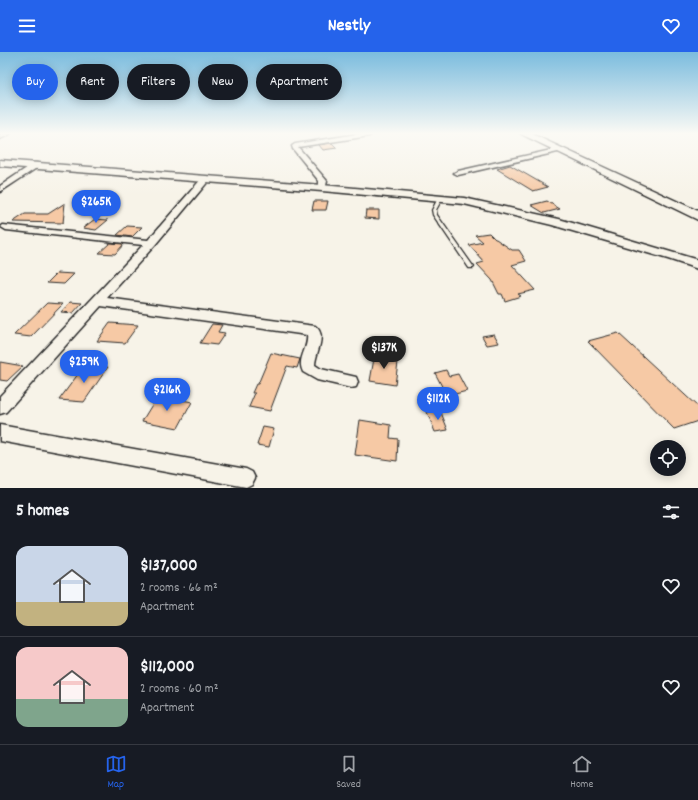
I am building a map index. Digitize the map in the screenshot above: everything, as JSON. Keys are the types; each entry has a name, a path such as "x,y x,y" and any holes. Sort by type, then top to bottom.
{"main road":[{"path":"569,154 698,216"}],"street":[{"path":"300,154 323,181 322,188"},
{"path":"458,173 541,154"},
{"path":"0,163 322,188 481,204 554,222 673,256 698,265"},
{"path":"0,190 37,165"},
{"path":"0,407 151,243 206,179"},
{"path":"6,227 151,243"},
{"path":"98,301 310,330 313,332 314,339 308,360 308,368 317,374 352,382"},
{"path":"0,433 246,478"}],"lane":[{"path":"440,199 434,210 435,215 471,267"}],"building":[{"path":"510,165 548,187 533,191 497,169"},
{"path":"314,201 328,201 326,210 312,210"},
{"path":"547,201 560,209 544,213 531,205"},
{"path":"65,203 63,223 13,222 25,214 48,214"},
{"path":"366,210 379,210 379,219 365,218"},
{"path":"95,219 108,220 96,230 83,228"},
{"path":"127,226 142,227 132,237 117,235"},
{"path":"489,233 495,239 512,250 519,250 526,261 512,265 535,290 518,294 521,296 505,301 502,294 499,294 492,280 477,264 484,262 469,245 483,242 475,235"},
{"path":"110,243 124,244 115,254 99,253"},
{"path":"57,273 74,274 64,284 47,283"},
{"path":"70,302 82,303 73,313 61,312"},
{"path":"47,303 63,304 31,337 14,335"},
{"path":"110,323 138,325 125,343 97,341"},
{"path":"212,324 222,325 218,332 225,333 217,345 200,343"},
{"path":"618,333 698,407 698,421 674,429 588,341"},
{"path":"494,334 499,343 487,345 482,336"},
{"path":"271,353 300,359 297,368 287,366 270,411 249,407 255,393 252,393 256,384 258,384"},
{"path":"375,353 386,355 385,360 398,362 395,385 370,381"},
{"path":"0,362 23,366 7,381 0,380"},
{"path":"84,366 108,367 84,402 59,400"},
{"path":"446,370 449,376 458,374 467,391 447,396 435,373"},
{"path":"158,395 192,402 178,428 142,421"},
{"path":"440,410 448,430 435,432 427,412"},
{"path":"360,420 391,425 390,438 398,439 397,461 355,455"},
{"path":"263,427 274,429 269,447 257,445"}]}
